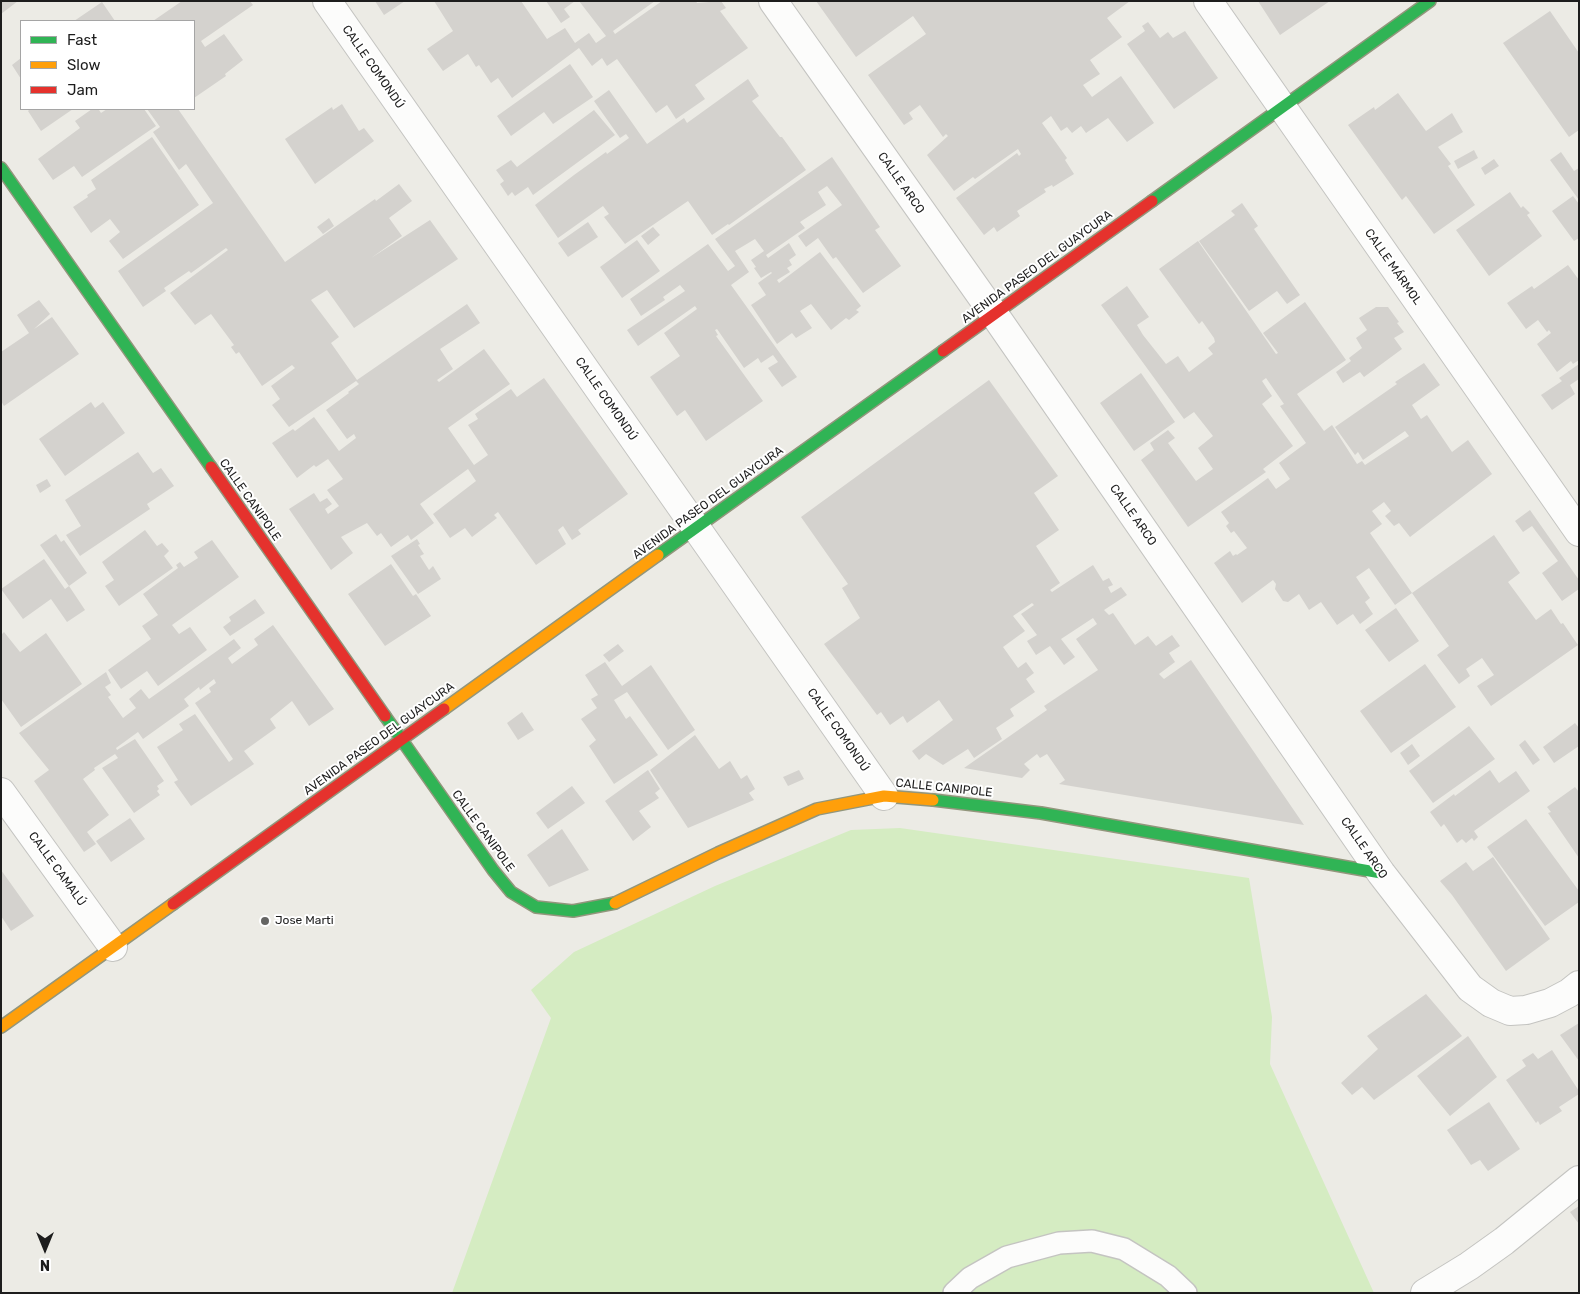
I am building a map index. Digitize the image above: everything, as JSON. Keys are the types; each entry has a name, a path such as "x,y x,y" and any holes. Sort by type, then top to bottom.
{"street":[{"name":"CALLE COMONDÚ","path":"327,1 884,796"},
{"name":"CALLE ARCO","path":"773,1 994,314 1381,873 1470,988 1491,1003 1510,1011 1526,1010 1550,1003 1579,985"},
{"name":"CALLE MÁRMOL","path":"1208,1 1579,532"},
{"name":"AVENIDA PASEO DEL GUAYCURA","path":"1,1027 1430,1"},
{"name":"CALLE CANIPOLE","path":"1,168 492,870 511,892 536,907 573,911 616,903 718,853 816,809 884,796 956,802 1042,814 1381,873"},
{"name":"CALLE CAMALÚ","path":"1,792 113,947"},
{"path":"1425,1293 1469,1266 1504,1241 1579,1180"}],"lane":[{"path":"954,1293 970,1278 1007,1257 1059,1243 1092,1241 1124,1249 1168,1276 1186,1293"}],"green space":[{"path":"900,828 1249,878 1272,1017 1270,1064 1374,1293 452,1293 551,1018 531,990 574,952 715,886 851,830"}],"building":[{"path":"1,1 18,1 1,14"},
{"path":"182,1 250,1 253,5 201,41 205,47 224,34 243,60 225,74 226,76 195,97 195,20 154,20"},
{"path":"375,1 405,1 384,15"},
{"path":"434,1 521,1 547,39 565,28 575,43 589,33 596,43 606,36 579,1 655,1 613,31 615,34 662,1 696,1 697,3 721,1 726,8 720,11 748,48 695,85 705,99 676,119 667,105 656,113 617,59 607,66 602,58 592,66 579,48 512,98 498,78 491,83 479,65 476,67 468,54 443,71 427,49 453,31"},
{"path":"546,1 575,1 564,9 570,17 561,23"},
{"path":"816,1 1130,1 1107,18 1122,37 1090,60 1100,74 1083,85 1092,97 1121,76 1154,123 1127,142 1108,118 1086,133 1081,126 1072,133 1067,127 1061,131 1051,116 1042,123 1067,158 1065,160 1074,174 1053,187 1052,185 1044,189 1046,192 1017,211 1020,216 997,232 994,227 984,235 956,198 1017,153 1019,156 1021,154 1018,149 954,191 927,155 948,136 946,134 943,137 920,105 909,113 913,119 904,125 868,75 926,34 913,16 856,57"},
{"path":"1258,1 1330,1 1280,35"},
{"path":"102,2 114,20 76,20"},
{"path":"1550,11 1579,53 1579,130 1569,137 1503,43"},
{"path":"1148,22 1160,38 1168,32 1173,38 1185,31 1218,78 1174,109 1127,44 1145,31 1142,26"},
{"path":"20,59 20,77 12,65"},
{"path":"570,64 593,97 553,124 544,112 511,136 497,116"},
{"path":"748,79 759,96 752,101 806,170 712,235 688,201 625,244 604,217 609,214 603,206 558,238 535,205 606,152 607,154 629,138 626,134 620,138 594,101 609,90 647,144 684,118 687,123"},
{"path":"1398,93 1426,131 1452,113 1463,132 1438,147 1451,164 1448,166 1475,205 1434,234 1406,196 1402,200 1348,125 1374,107 1375,110"},
{"path":"342,104 359,131 364,128 374,141 315,184 285,139 332,107 333,110"},
{"path":"29,110 72,110 41,131"},
{"path":"91,110 99,110 101,113 106,110 145,110 156,126 82,177 74,166 53,180 38,159 80,128 75,121"},
{"path":"148,110 179,110 285,262 399,184 412,201 389,218 402,236 371,258 430,220 458,259 354,328 327,290 311,300 339,337 331,343 357,380 467,304 480,323 440,349 453,369 437,380 439,382 484,349 510,384 448,428 474,465 488,455 468,425 478,419 475,414 511,389 517,397 544,378 628,494 578,530 581,534 572,540 563,526 558,530 566,544 536,565 498,512 494,515 497,518 472,537 465,528 450,538 433,514 476,481 468,469 420,504 434,523 411,540 408,535 391,547 381,533 377,536 367,523 341,537 353,553 331,570 289,509 314,493 320,502 327,498 332,504 325,509 328,514 339,506 327,490 343,479 328,459 316,467 314,465 297,478 272,443 293,429 295,431 314,417 339,451 356,438 354,434 347,439 326,410 359,384 356,381 289,427 272,405 280,399 271,386 295,368 292,365 262,386 239,352 236,354 231,347 234,345 211,314 195,325 170,293 228,250 226,248 191,273 189,271 164,288 166,291 143,307 118,271 213,203 186,164 179,170 153,132 160,127"},
{"path":"594,110 615,135 533,195 528,187 515,196 512,192 508,196 500,184 504,181 496,170 511,160 517,167"},
{"path":"152,137 199,205 123,259 109,241 120,232 110,219 91,233 73,207 96,189 91,180"},
{"path":"1474,150 1478,158 1458,169 1454,161"},
{"path":"1561,152 1574,171 1579,168 1579,200 1550,160"},
{"path":"832,157 880,227 875,230 901,266 863,293 836,257 833,259 818,238 806,247 798,236 842,205 827,186 818,192 826,205 800,222 805,228 766,255 768,258 789,243 796,255 789,260 792,265 787,268 790,272 777,280 779,283 820,252 861,306 856,310 859,312 849,320 846,318 831,330 811,304 800,311 812,328 796,338 792,333 777,344 751,305 766,295 758,283 772,273 761,278 751,260 764,251 755,239 735,251 749,272 731,285 797,377 782,387 768,368 778,362 773,355 761,363 758,358 744,368 717,329 715,330 718,335 716,336 763,401 706,441 685,410 677,416 650,377 680,356 664,333 697,309 695,306 638,346 627,330 685,291 680,285 663,297 665,300 641,316 630,299 708,244 728,271 735,266 715,239"},
{"path":"1494,159 1499,166 1485,175 1481,168"},
{"path":"1510,192 1521,208 1523,206 1530,213 1527,215 1542,236 1489,276 1456,230"},
{"path":"1573,196 1579,204 1579,238 1574,241 1552,211"},
{"path":"1242,203 1258,226 1254,229 1300,295 1287,304 1277,291 1249,311 1199,241 1235,215 1231,211"},
{"path":"329,218 334,226 323,234 317,227"},
{"path":"588,222 598,237 568,257 558,243"},
{"path":"653,227 660,235 648,245 641,236"},
{"path":"637,240 660,271 622,298 600,267"},
{"path":"1198,241 1276,354 1278,353 1263,333 1305,302 1346,360 1297,394 1324,431 1332,425 1357,464 1362,461 1365,465 1409,436 1405,431 1363,460 1358,452 1355,455 1335,427 1397,384 1395,382 1424,363 1440,385 1412,405 1421,419 1427,415 1452,452 1468,440 1492,474 1410,537 1399,523 1394,526 1385,516 1391,511 1384,502 1372,511 1382,524 1370,533 1412,593 1395,605 1369,568 1356,577 1370,598 1365,602 1373,614 1360,624 1353,614 1337,625 1321,602 1309,610 1299,594 1288,602 1283,601 1275,589 1276,584 1273,580 1242,603 1214,563 1230,551 1233,556 1247,548 1234,531 1231,533 1226,526 1229,523 1221,512 1268,478 1276,489 1290,479 1279,463 1306,443 1280,406 1284,404 1266,378 1262,381 1272,396 1262,404 1293,446 1263,469 1266,472 1188,527 1141,460 1154,450 1150,443 1168,430 1175,438 1168,443 1196,481 1213,469 1198,448 1213,436 1194,412 1184,419 1101,305 1127,286 1149,317 1137,325 1143,335 1166,364 1178,356 1189,372 1213,354 1208,348 1215,342 1214,338 1202,321 1199,324 1159,269"},
{"path":"1568,265 1579,280 1579,360 1573,364 1571,361 1557,372 1537,344 1551,333 1549,330 1547,332 1538,320 1526,329 1507,303 1532,286 1534,289"},
{"path":"39,300 50,314 34,329 52,317 79,354 4,406 1,401 1,352 29,333 17,315"},
{"path":"1376,307 1388,307 1399,322 1397,323 1404,332 1394,338 1402,349 1364,377 1360,372 1343,383 1336,372 1351,361 1349,358 1362,348 1356,338 1367,330 1359,318"},
{"path":"1579,364 1579,379 1570,385 1575,394 1552,410 1541,395 1562,381 1559,378"},
{"path":"1141,373 1175,422 1134,451 1100,403"},
{"path":"989,380 1058,476 1034,493 1059,530 1036,546 1060,583 1050,590 1052,592 1093,565 1103,581 1109,578 1113,585 1108,587 1111,593 1121,587 1127,595 1104,610 1109,615 1113,613 1135,645 1148,636 1156,646 1172,635 1180,646 1169,653 1175,662 1159,674 1164,679 1191,660 1304,825 1059,784 1065,780 1047,754 1040,758 1037,754 1024,764 1030,770 1022,778 964,768 1047,710 1044,706 1098,670 1076,639 1097,624 1093,618 1061,639 1075,657 1064,665 1050,646 1036,655 1027,641 1037,635 1021,614 1034,605 1032,603 1013,616 1025,631 1003,647 1018,668 1026,662 1034,673 1026,679 1035,692 1010,709 1014,716 996,728 1002,739 974,758 968,749 943,765 926,754 919,760 912,751 953,720 939,700 907,723 903,716 890,725 881,712 877,715 824,644 860,618 842,588 848,584 801,517"},
{"path":"91,402 95,408 103,402 125,433 65,476 39,439"},
{"path":"138,452 153,473 161,468 174,486 147,504 150,509 80,556 66,535 81,526 65,500"},
{"path":"47,479 51,486 40,493 36,485"},
{"path":"1530,510 1579,580 1579,589 1562,601 1542,573 1558,561 1532,526 1523,532 1515,521"},
{"path":"145,530 157,546 162,543 169,551 164,556 173,568 119,606 105,586 114,580 102,562"},
{"path":"56,534 61,542 64,540 87,573 69,586 40,545"},
{"path":"1494,535 1520,573 1508,582 1536,620 1551,609 1578,645 1491,706 1477,686 1494,675 1482,658 1466,669 1470,676 1459,684 1437,655 1449,646 1412,593"},
{"path":"417,539 420,544 418,545 424,554 420,556 429,570 433,566 441,579 418,594 391,556"},
{"path":"212,540 239,577 172,625 179,634 190,627 207,650 158,686 147,671 121,689 108,670 151,639 142,626 158,615 143,594 178,568 176,565 180,562 184,567 198,558 194,552"},
{"path":"44,559 65,589 69,586 85,610 67,622 51,599 23,619 1,589"},
{"path":"391,564 413,596 416,594 431,616 385,646 348,594"},
{"path":"255,599 265,613 230,636 223,627 231,621 229,617"},
{"path":"1396,608 1419,641 1389,662 1365,630"},
{"path":"273,625 334,709 309,726 292,701 270,719 276,728 244,751 254,764 191,806 174,782 178,780 157,747 183,730 179,724 195,714 229,762 233,759 195,703 211,692 209,688 216,683 214,679 200,690 199,687 184,699 189,706 143,739 138,732 116,748 117,750 135,739 164,781 157,786 159,789 157,791 160,795 134,813 102,768 118,758 115,754 94,768 95,770 83,779 109,815 87,832 96,844 84,852 34,781 49,770 19,733 106,672 111,683 105,687 111,695 108,697 123,718 136,708 129,699 141,689 149,699 234,639 241,648 228,658 232,664 258,645 254,639"},
{"path":"4,632 20,652 46,633 82,684 21,727 1,699 1,635"},
{"path":"618,644 624,651 609,662 603,655"},
{"path":"605,662 622,686 651,665 695,730 668,750 627,692 614,700 626,719 630,716 658,755 614,784 589,746 596,740 581,719 597,708 591,699 598,695 585,675"},
{"path":"1425,664 1456,707 1391,753 1360,711"},
{"path":"522,712 534,730 518,740 507,723"},
{"path":"1575,723 1579,728 1579,746 1554,763 1543,747"},
{"path":"1469,726 1495,759 1433,803 1409,771"},
{"path":"695,735 719,769 730,761 741,779 747,775 755,789 749,793 754,800 688,828 650,770"},
{"path":"1525,740 1540,760 1533,765 1519,745"},
{"path":"1412,744 1420,756 1408,765 1400,753"},
{"path":"648,770 660,789 655,793 659,798 639,811 651,827 633,841 605,801"},
{"path":"799,770 804,779 788,786 783,777"},
{"path":"1490,770 1499,783 1516,771 1530,791 1474,831 1478,837 1474,841 1472,838 1466,843 1462,839 1457,843 1444,824 1441,827 1430,812"},
{"path":"572,786 585,803 548,829 536,813"},
{"path":"1575,787 1579,792 1579,858 1548,813 1551,812 1547,807"},
{"path":"130,818 145,839 111,862 96,841"},
{"path":"1526,819 1579,891 1579,902 1545,926 1487,847"},
{"path":"562,829 589,870 549,887 527,855"},
{"path":"1493,857 1550,939 1506,971 1440,881 1466,862 1473,871"},
{"path":"1,870 34,916 11,931 1,916"},
{"path":"1426,994 1462,1036 1374,1100 1362,1087 1352,1095 1341,1083 1378,1049 1367,1036"},
{"path":"1579,1023 1579,1061 1560,1035"},
{"path":"1468,1036 1497,1077 1450,1116 1417,1076"},
{"path":"1552,1050 1579,1091 1579,1094 1559,1107 1562,1111 1540,1125 1538,1121 1536,1123 1506,1080 1526,1066 1522,1060 1533,1053 1538,1059"},
{"path":"1489,1102 1520,1149 1488,1171 1480,1160 1471,1165 1447,1130"},
{"path":"1579,1206 1579,1224 1570,1212"}],"traffic: fast":[{"path":"1152,201 1430,1"},
{"path":"1,168 211,467"},
{"path":"658,555 943,351"},
{"path":"385,716 493,870 511,892 536,907 573,911 615,903"},
{"path":"933,800 1041,813 1381,873"}],"traffic: slow":[{"path":"444,709 658,555"},
{"path":"615,903 718,853 817,809 884,796 933,800"},
{"path":"1,1027 173,904"}],"traffic: jam":[{"path":"943,351 1152,201"},
{"path":"211,467 385,716"},
{"path":"173,904 444,709"}],"place":[{"name":"Jose Marti","path":"265,921"}]}
